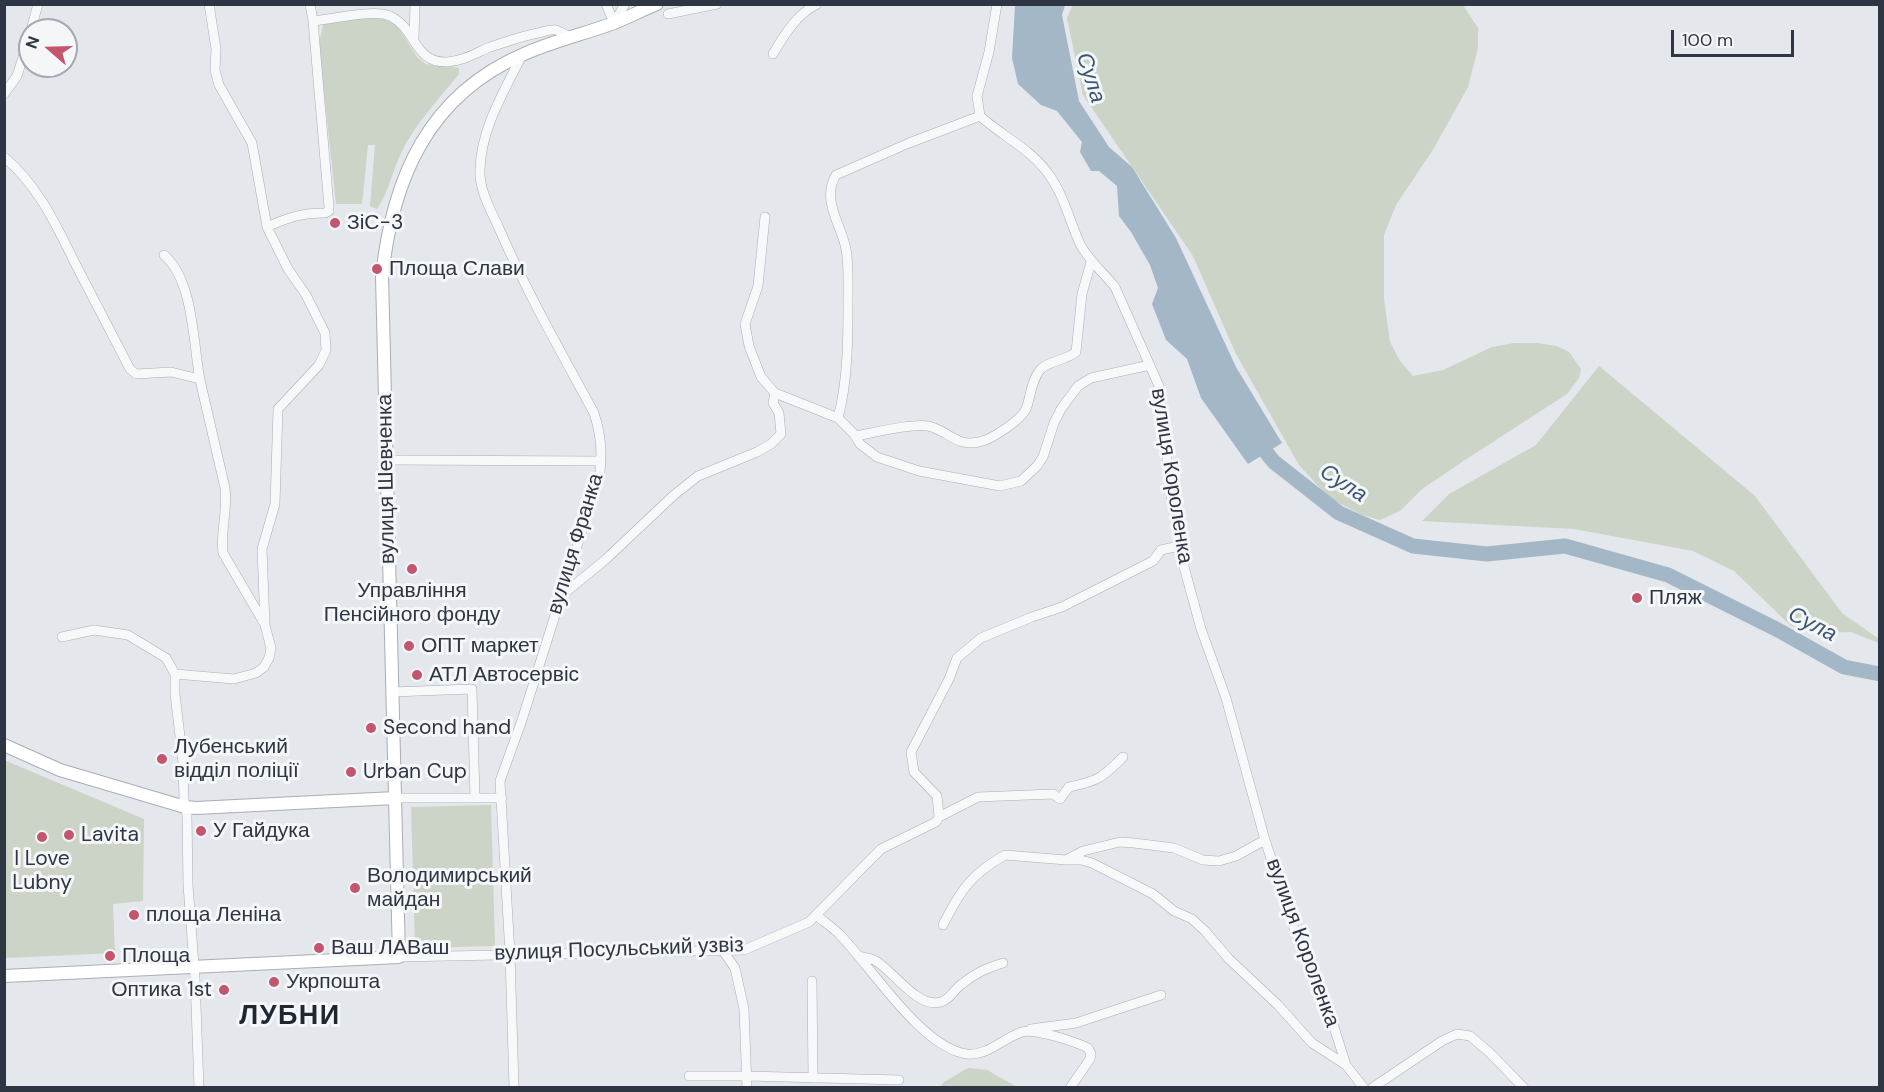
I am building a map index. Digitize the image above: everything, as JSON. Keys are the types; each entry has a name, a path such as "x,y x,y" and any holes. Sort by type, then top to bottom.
{"main road":[{"name":"вулиця Шевченка","path":"399,957 382,277 386,243 397,197 424,137 448,106 488,73 522,55 569,36 614,23 657,4"},
{"path":"4,745 60,770 185,807 395,798"},
{"path":"4,976 399,957"}],"street":[{"path":"209,4 216,50 215,70 219,85 252,143 267,227 288,268 306,295 325,333 326,342 326,350 319,365 278,409 275,504 262,549 265,625"},
{"path":"267,227 289,217 329,211 310,4"},
{"path":"414,39 416,4"},
{"path":"606,4 614,23"},
{"path":"614,23 625,4"},
{"path":"668,14 717,4"},
{"path":"773,54 792,24 817,4"},
{"path":"838,418 847,357 848,265 846,248 830,197 832,182 836,176 857,166 980,116 977,96 989,52 997,4"},
{"path":"313,21 380,13 390,16 404,25 414,39 418,50 426,57 449,62 529,35 556,30 569,36"},
{"name":"вулиця Франка","path":"514,1088 510,954 500,781 522,720 600,473 601,461 601,434 594,413 515,266 486,199 479,173 482,148 490,118 522,55"},
{"path":"4,94 18,73"},
{"name":"вулиця Короленка","path":"980,116 1022,146 1046,170 1064,201 1080,242 1091,262 1115,287 1159,386 1179,546 1201,629 1226,698 1265,840 1300,946 1327,1005 1346,1065 1364,1088"},
{"path":"4,157 21,170 36,190 130,369 136,374 171,372 200,379"},
{"path":"765,217 758,286 745,324 749,346 761,377 775,393 838,418 860,444 878,457 919,471 1000,486 1011,485 1030,474 1037,466 1048,445 1054,423 1061,409 1078,386 1091,378 1150,365"},
{"path":"164,255 169,259 180,279 189,307 200,379 225,488 227,506 223,553 265,625 270,639 267,663 256,673 234,679 175,674"},
{"path":"855,436 921,425 936,428 963,443 978,443 1002,431 1023,415 1038,371 1044,365 1068,358 1076,352 1082,294 1091,262"},
{"path":"560,597 605,560 674,495 698,476 757,452 776,439 781,434 779,413 773,403 775,393"},
{"path":"387,460 601,461"},
{"path":"939,817 937,796 914,772 911,752 949,679 957,658 981,638 1032,616 1062,607 1148,564 1161,550 1179,546"},
{"path":"62,637 94,630 128,635 166,658 175,674 185,807 199,1088"},
{"path":"392,692 472,689 475,798"},
{"name":"вулиця Посульський узвіз","path":"399,957 744,950 809,922 881,849 936,822 939,817 978,796 1037,793 1053,794 1060,799 1069,787 1089,783 1103,777 1122,757"},
{"path":"395,798 502,798"},
{"path":"1066,860 1083,851 1120,843 1174,848 1203,860 1219,861 1236,856 1265,840"},
{"path":"943,925 958,895 974,876 1005,855 1081,860 1092,863 1153,894 1174,911 1199,925 1229,959 1278,1005 1312,1043 1346,1065"},
{"path":"816,915 840,934 917,1024 940,1043 965,1054 979,1054 1023,1031 1076,1023 1161,995"},
{"path":"723,951 735,968 739,980 744,1009 747,1088"},
{"path":"858,956 875,960 919,998 928,1002 940,1003 978,972 1003,963"},
{"path":"812,981 813,1078"},
{"path":"1023,1031 1046,1034 1090,1050 1090,1059 1070,1088"},
{"path":"1372,1088 1442,1041 1457,1034 1470,1036 1524,1088"},
{"path":"688,1076 899,1080"}],"green space":[{"path":"1073,4 1463,5 1478,28 1478,48 1468,87 1434,148 1396,205 1384,235 1384,299 1390,342 1400,361 1413,376 1443,370 1492,347 1514,343 1557,346 1569,352 1581,369 1579,378 1567,394 1422,489 1400,511 1380,520 1362,515 1328,497 1299,465 1236,354 1193,256 1083,95 1067,18"},
{"path":"377,16 397,25 417,57 426,64 459,68 459,74 413,132 377,209 370,206 375,145 368,145 362,204 336,204 319,44 323,25 331,21"},
{"path":"1599,366 1755,496 1842,613 1879,639 1879,643 1851,632 1810,633 1791,626 1734,571 1693,551 1574,529 1422,521 1449,494 1536,445"},
{"path":"4,760 144,819 143,901 113,904 115,953 5,958"},
{"path":"491,805 495,946 415,948 411,807"},
{"path":"968,1068 987,1070 1017,1087 940,1087 944,1082"}],"water":[{"path":"1015,5 1065,5 1062,15 1079,101 1109,147 1132,167 1176,238 1236,367 1282,443 1248,464 1201,398 1187,359 1166,340 1152,304 1158,288 1150,265 1119,216 1117,186 1099,171 1091,171 1080,152 1082,142 1057,111 1041,105 1018,84 1012,58"}],"waterway":[{"name":"Сула","path":"1254,437 1274,462 1339,513 1413,546 1487,554 1565,546 1668,575 1778,630 1844,667 1880,674"}],"place":[{"name":"ЗіС-3","path":"335,223"},
{"name":"Площа Слави","path":"377,269"},
{"name":"Управління Пенсійного фонду","path":"412,569"},
{"name":"Пляж","path":"1637,598"},
{"name":"ОПТ маркет","path":"409,646"},
{"name":"АТЛ Автосервіс","path":"417,675"},
{"name":"Second hand","path":"371,728"},
{"name":"Лубенський відділ поліції","path":"162,759"},
{"name":"Urban Cup","path":"351,772"},
{"name":"У Гайдука","path":"201,831"},
{"name":"Lavita","path":"69,835"},
{"name":"I Love Lubny","path":"42,837"},
{"name":"Володимирський майдан","path":"355,888"},
{"name":"площа Леніна","path":"134,915"},
{"name":"Ваш ЛАВаш","path":"319,948"},
{"name":"Площа","path":"110,956"},
{"name":"Укрпошта","path":"274,982"},
{"name":"Оптика 1st","path":"224,990"}],"district":[{"name":"ЛУБНИ","path":"290,1017"}]}
